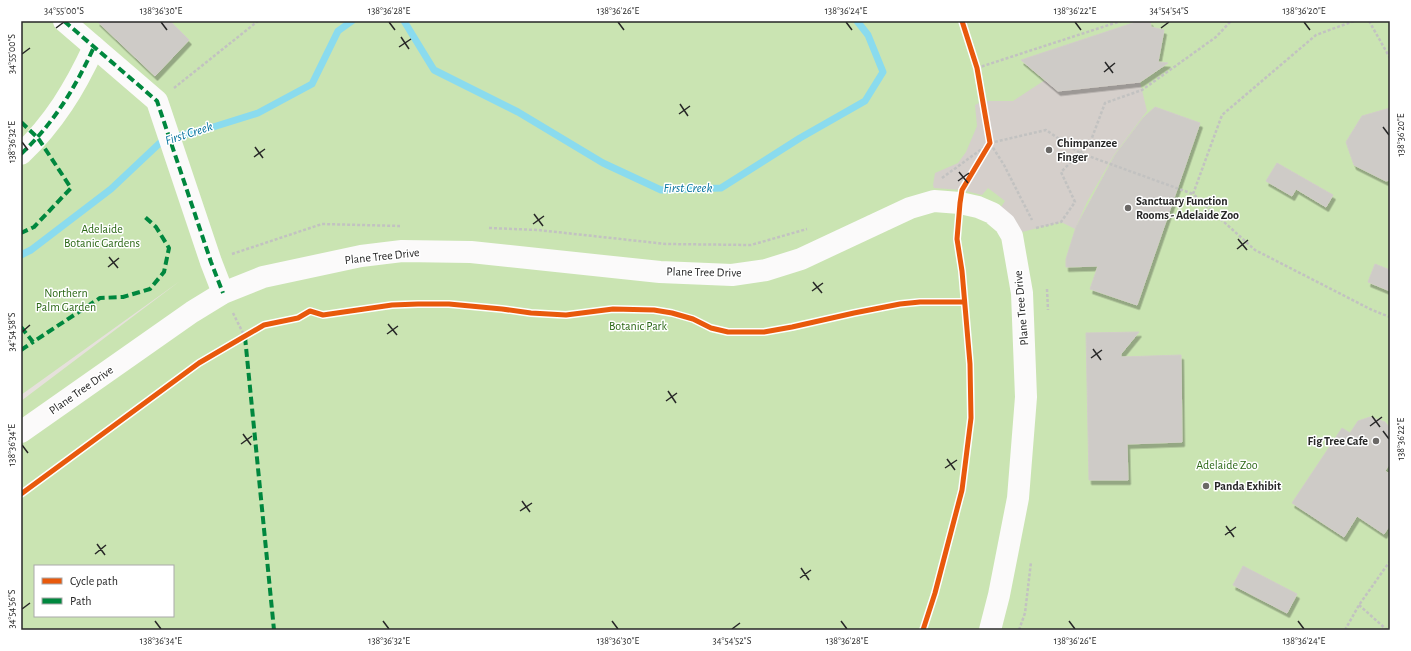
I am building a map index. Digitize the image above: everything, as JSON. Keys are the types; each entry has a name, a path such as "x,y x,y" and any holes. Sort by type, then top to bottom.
{"street":[{"path":"64,21 157,101 211,262 223,293"},
{"path":"21,154 38,138 60,110 85,68 94,47"},
{"name":"Plane Tree Drive","path":"21,432 175,323 223,293 263,277 361,256 402,251 471,252 660,272 732,275 766,270 801,259 910,208 934,201 960,203 978,207 992,213 1005,224 1012,236 1022,293 1026,397 1018,498 999,595 990,630"}],"path":[{"path":"157,101 258,21"},
{"path":"977,68 1121,21"},
{"path":"989,136 990,143 1004,165 1036,228 1062,222 1075,202 1061,172 1090,143 1105,102 1142,90 1216,36 1231,21"},
{"path":"1193,194 1222,115 1316,35 1354,21"},
{"path":"1369,21 1390,58"},
{"path":"975,62 978,75"},
{"path":"939,180 990,143 1046,130 1080,153 1193,194 1255,250 1372,310 1390,317"},
{"path":"982,157 990,143"},
{"path":"211,262 322,224 402,226"},
{"path":"482,228 538,230 666,244 751,245 810,228"},
{"path":"238,340 251,333"},
{"path":"1345,630 1359,605 1390,561"},
{"path":"1359,605 1387,630"}],"green space":[{"name":"Botanic Park","path":"21,21 1390,21 1390,630 21,630 21,401 180,281 21,395"}],"shaded area":[{"path":"1045,80 1058,91 1140,82 1147,111 1114,155 1087,202 1075,229 1061,222 1022,232 1001,207 1005,201 988,188 982,195 962,190 934,188 935,173 958,163 966,152 977,126 975,105 983,101 1013,101"}],"building":[{"path":"97,21 170,21 189,40 155,76"},
{"path":"1139,21 1150,21 1151,27 1164,30 1158,62 1168,63 1140,82 1058,91 1021,60"},
{"name":"Sanctuary Function Rooms - Adelaide Zoo","path":"1155,107 1200,123 1137,305 1090,289 1098,266 1066,267 1066,259 1076,227 1115,155 1143,118"},
{"path":"1390,108 1390,180 1386,181 1354,165 1346,142 1362,116"},
{"path":"1277,163 1333,195 1326,207 1296,189 1292,196 1266,181"},
{"path":"1375,264 1390,270 1390,291 1368,282"},
{"path":"1139,332 1121,354 1121,357 1181,355 1182,442 1127,444 1128,480 1089,480 1086,333"},
{"path":"1370,417 1385,422 1390,428 1390,463 1385,471 1390,474 1390,525 1384,534 1357,516 1344,537 1292,503 1342,428 1350,433 1358,421"},
{"path":"1243,566 1297,594 1287,613 1233,585"}],"waterway":[{"name":"First Creek","path":"21,255 31,250 111,189 163,140 210,128 258,113 312,84 338,31 352,21"},
{"name":"First Creek","path":"404,21 434,70 518,112 603,163 661,190 721,188 800,138 865,101 883,72 868,35 857,21"}],"marked path":[{"path":"64,21 157,101 211,262 223,293"},
{"path":"21,154 44,130 63,104 94,47"},
{"path":"21,122 38,138 71,188 34,227 21,233"},
{"path":"21,327 33,342 100,298 123,297 150,289 164,272 169,248 156,227 145,217"},
{"path":"245,337 274,630"},
{"path":"21,350 33,342"}],"cycle path":[{"path":"923,630 935,593 962,490 971,418 970,364 962,271 957,239 960,203 962,190 990,143 977,68 962,21"},
{"path":"21,494 199,363 264,325 298,318 310,311 323,315 392,305 418,304 449,304 531,313 566,315 613,309 654,310 693,319 711,328 728,332 764,332 900,304 920,302 964,302"}],"place":[{"name":"Chimpanzee Finger","path":"1049,150"},
{"name":"Sanctuary Function Rooms - Adelaide Zoo","path":"1128,208"},
{"name":"Fig Tree Cafe","path":"1376,441"},
{"name":"Panda Exhibit","path":"1206,486"}],"park label":[{"name":"Adelaide Botanic Gardens","path":"102,236"},
{"name":"Northern Palm Garden","path":"66,300"},
{"name":"Adelaide Zoo","path":"1227,465"}]}
